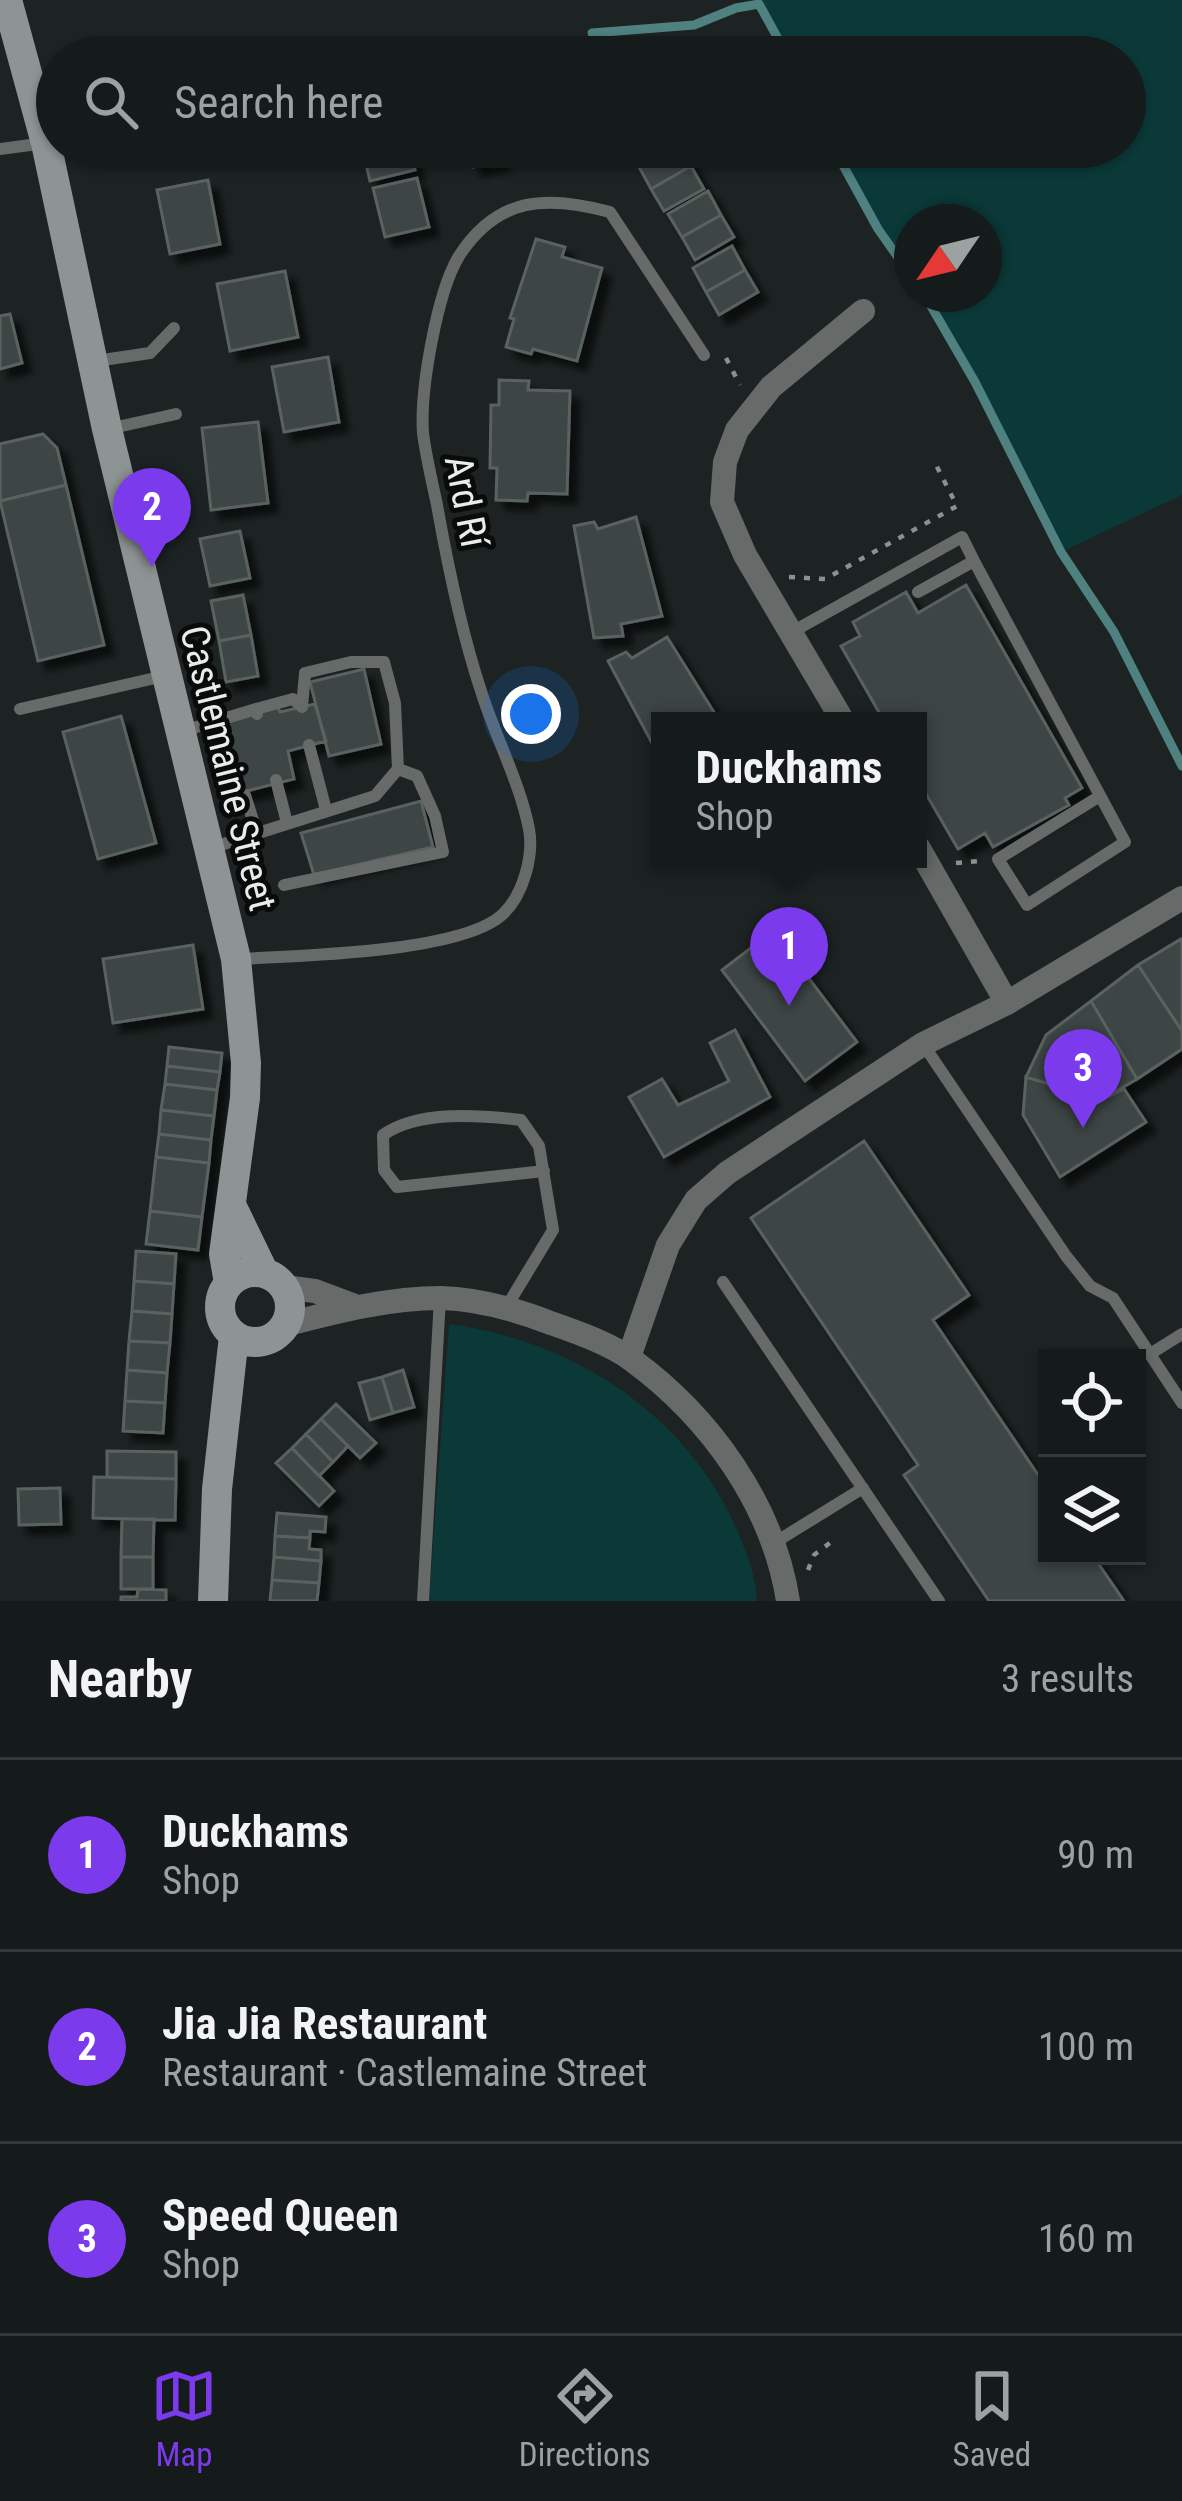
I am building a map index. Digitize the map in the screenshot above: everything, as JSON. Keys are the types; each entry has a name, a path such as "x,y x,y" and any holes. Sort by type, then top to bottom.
{"main road":[{"name":"Castlemaine Street","path":"7,1 36,107"},
{"name":"Castlemaine Street","path":"52,168 107,429 236,959 246,1063 224,1254 229,1283 219,1305 224,1324 246,1340 224,1415 213,1601"},
{"path":"232,1208 274,1280 288,1293 288,1324 246,1340"},
{"path":"229,1283 248,1272 274,1280"}],"street":[{"path":"838,712 745,555 722,502 725,461 737,430 771,387 863,311"},
{"path":"927,862 1007,1003"},
{"path":"629,1357 668,1245 695,1200 923,1044 1007,1003 1182,898"},
{"path":"274,1280 355,1306"},
{"path":"288,1324 355,1306 440,1298 507,1306 629,1357 713,1437 737,1470 797,1592"}],"lane":[{"path":"0,149 36,144"},
{"name":"Ard Rí","path":"236,959 335,953 466,935 503,914 516,897 530,860 529,830 479,688 449,571 423,429 435,316 450,271 475,232 512,206 566,201 610,212 704,355"},
{"path":"95,362 149,353 174,328"},
{"path":"107,429 176,414"},
{"path":"791,633 962,537 1100,796 1124,842 1027,905 998,859 1100,796"},
{"path":"918,592 974,560"},
{"path":"179,732 293,699 302,707 305,673 351,662 384,662 395,703 398,770 375,796 210,848"},
{"path":"20,709 165,676"},
{"path":"309,745 326,810"},
{"path":"284,885 443,852 435,816 417,776 398,770"},
{"path":"276,781 287,823"},
{"path":"245,795 257,833"},
{"path":"923,1044 1066,1256 1090,1286 1113,1298 1182,1403"},
{"path":"507,1306 553,1230 544,1171 539,1146 521,1120 460,1117 398,1124 382,1135 383,1170 397,1187 544,1171"},
{"path":"723,1282 939,1601"},
{"path":"423,1601 440,1298"},
{"path":"1150,1354 1182,1334"},
{"path":"772,1544 863,1488"}],"path":[{"path":"784,577 825,579 957,506 936,465"},
{"path":"932,870 998,859"},
{"path":"797,1592 814,1555 835,1539"}],"shaded area":[{"path":"757,0 1182,0 1182,495 1061,552 934,312 1002,312 1002,204 894,204 894,252 847,168 1146,168 1146,36 778,36"},
{"path":"449,1324 539,1347 581,1366 656,1418 715,1488 744,1547 757,1601 429,1601"}],"building":[{"path":"367,168 415,168 415,170 370,181"},
{"path":"640,168 688,168 651,189"},
{"path":"692,168 704,189 664,211 651,189"},
{"path":"417,178 429,227 385,237 373,188"},
{"path":"208,180 220,244 170,254 157,190"},
{"path":"708,191 721,215 682,237 668,214"},
{"path":"721,215 734,237 695,260 682,237"},
{"path":"536,239 565,247 562,257 602,268 577,361 506,347 514,319 510,318"},
{"path":"732,246 745,270 706,292 693,268"},
{"path":"745,270 758,292 719,315 706,292"},
{"path":"285,271 298,337 230,351 217,284"},
{"path":"10,314 22,363 0,369 0,316"},
{"path":"328,357 339,422 284,432 272,367"},
{"path":"499,380 529,381 528,390 570,391 567,494 528,493 527,501 496,500 497,468 490,468 491,405 499,405"},
{"path":"258,422 268,503 211,510 202,428"},
{"path":"43,434 57,448 66,485 0,501 0,444"},
{"path":"66,485 104,645 38,661 0,501"},
{"path":"636,517 662,616 621,624 623,636 594,638 574,526 594,522 598,529"},
{"path":"240,531 250,578 210,586 200,539"},
{"path":"966,585 1082,788 1065,798 1069,805 993,847 985,833 958,849 927,796 927,712 879,712 841,646 860,636 853,622 906,592 918,613"},
{"path":"243,595 251,635 219,641 211,601"},
{"path":"251,635 258,676 226,682 219,641"},
{"path":"667,637 714,712 651,712 651,741 608,661 626,652 632,658"},
{"path":"364,669 381,744 329,756 310,682"},
{"path":"315,704 326,741 288,751 294,779 231,795 213,723 278,707 280,712"},
{"path":"121,716 156,843 98,859 63,732"},
{"path":"421,801 433,847 314,875 301,833"},
{"path":"773,931 857,1042 805,1081 722,970"},
{"path":"1182,940 1182,1031 1138,965"},
{"path":"193,945 203,1009 113,1023 103,959"},
{"path":"1138,965 1182,1031 1182,1049 1137,1079 1091,1001"},
{"path":"1091,1001 1137,1079 1101,1100 1026,1077 1046,1035"},
{"path":"735,1030 770,1097 664,1157 629,1097 662,1079 678,1105 729,1081 710,1043"},
{"path":"169,1047 222,1053 220,1072 167,1066"},
{"path":"167,1066 220,1072 217,1090 165,1084"},
{"path":"1026,1077 1101,1100 1124,1089 1146,1122 1060,1177 1023,1115"},
{"path":"165,1084 217,1090 214,1116 161,1110"},
{"path":"161,1110 214,1116 211,1140 159,1134"},
{"path":"159,1134 211,1140 209,1163 156,1157"},
{"path":"864,1141 969,1295 933,1320 1038,1475 1038,1565 1099,1565 1124,1601 989,1601 904,1475 918,1465 751,1218"},
{"path":"156,1157 209,1163 202,1217 150,1211"},
{"path":"150,1211 202,1217 198,1250 146,1244"},
{"path":"136,1251 176,1254 174,1284 134,1281"},
{"path":"134,1281 174,1284 172,1314 132,1311"},
{"path":"132,1311 172,1314 170,1343 129,1341"},
{"path":"129,1341 170,1343 167,1373 127,1370"},
{"path":"127,1370 167,1373 165,1403 125,1401"},
{"path":"403,1370 414,1407 393,1413 382,1377"},
{"path":"382,1377 393,1413 370,1420 359,1383"},
{"path":"125,1401 165,1403 163,1433 123,1431"},
{"path":"336,1404 376,1443 360,1458 321,1419"},
{"path":"321,1419 348,1446 333,1462 306,1434"},
{"path":"306,1434 333,1462 319,1476 292,1448"},
{"path":"292,1448 334,1491 319,1506 276,1463"},
{"path":"107,1451 176,1452 176,1479 107,1477"},
{"path":"94,1477 176,1479 175,1520 93,1518"},
{"path":"60,1488 61,1524 19,1525 18,1489"},
{"path":"277,1513 326,1517 325,1532 310,1531 310,1538 275,1536"},
{"path":"122,1519 154,1519 153,1557 121,1557"},
{"path":"275,1536 310,1538 309,1549 321,1550 321,1561 274,1557"},
{"path":"121,1557 153,1557 153,1589 121,1589"},
{"path":"274,1557 321,1561 319,1583 272,1580"},
{"path":"272,1580 319,1583 317,1601 270,1601"},
{"path":"138,1589 166,1590 166,1601 121,1601 121,1597 137,1597"}],"waterway":[{"path":"592,33 694,25 759,4 777,36"},
{"path":"845,168 894,252"},
{"path":"934,312 1061,552 1114,632 1182,766"}],"place":[{"name":"Jia Jia Restaurant","path":"152,567"},
{"name":"Duckhams","path":"789,1006"},
{"name":"Speed Queen","path":"1083,1128"}]}
